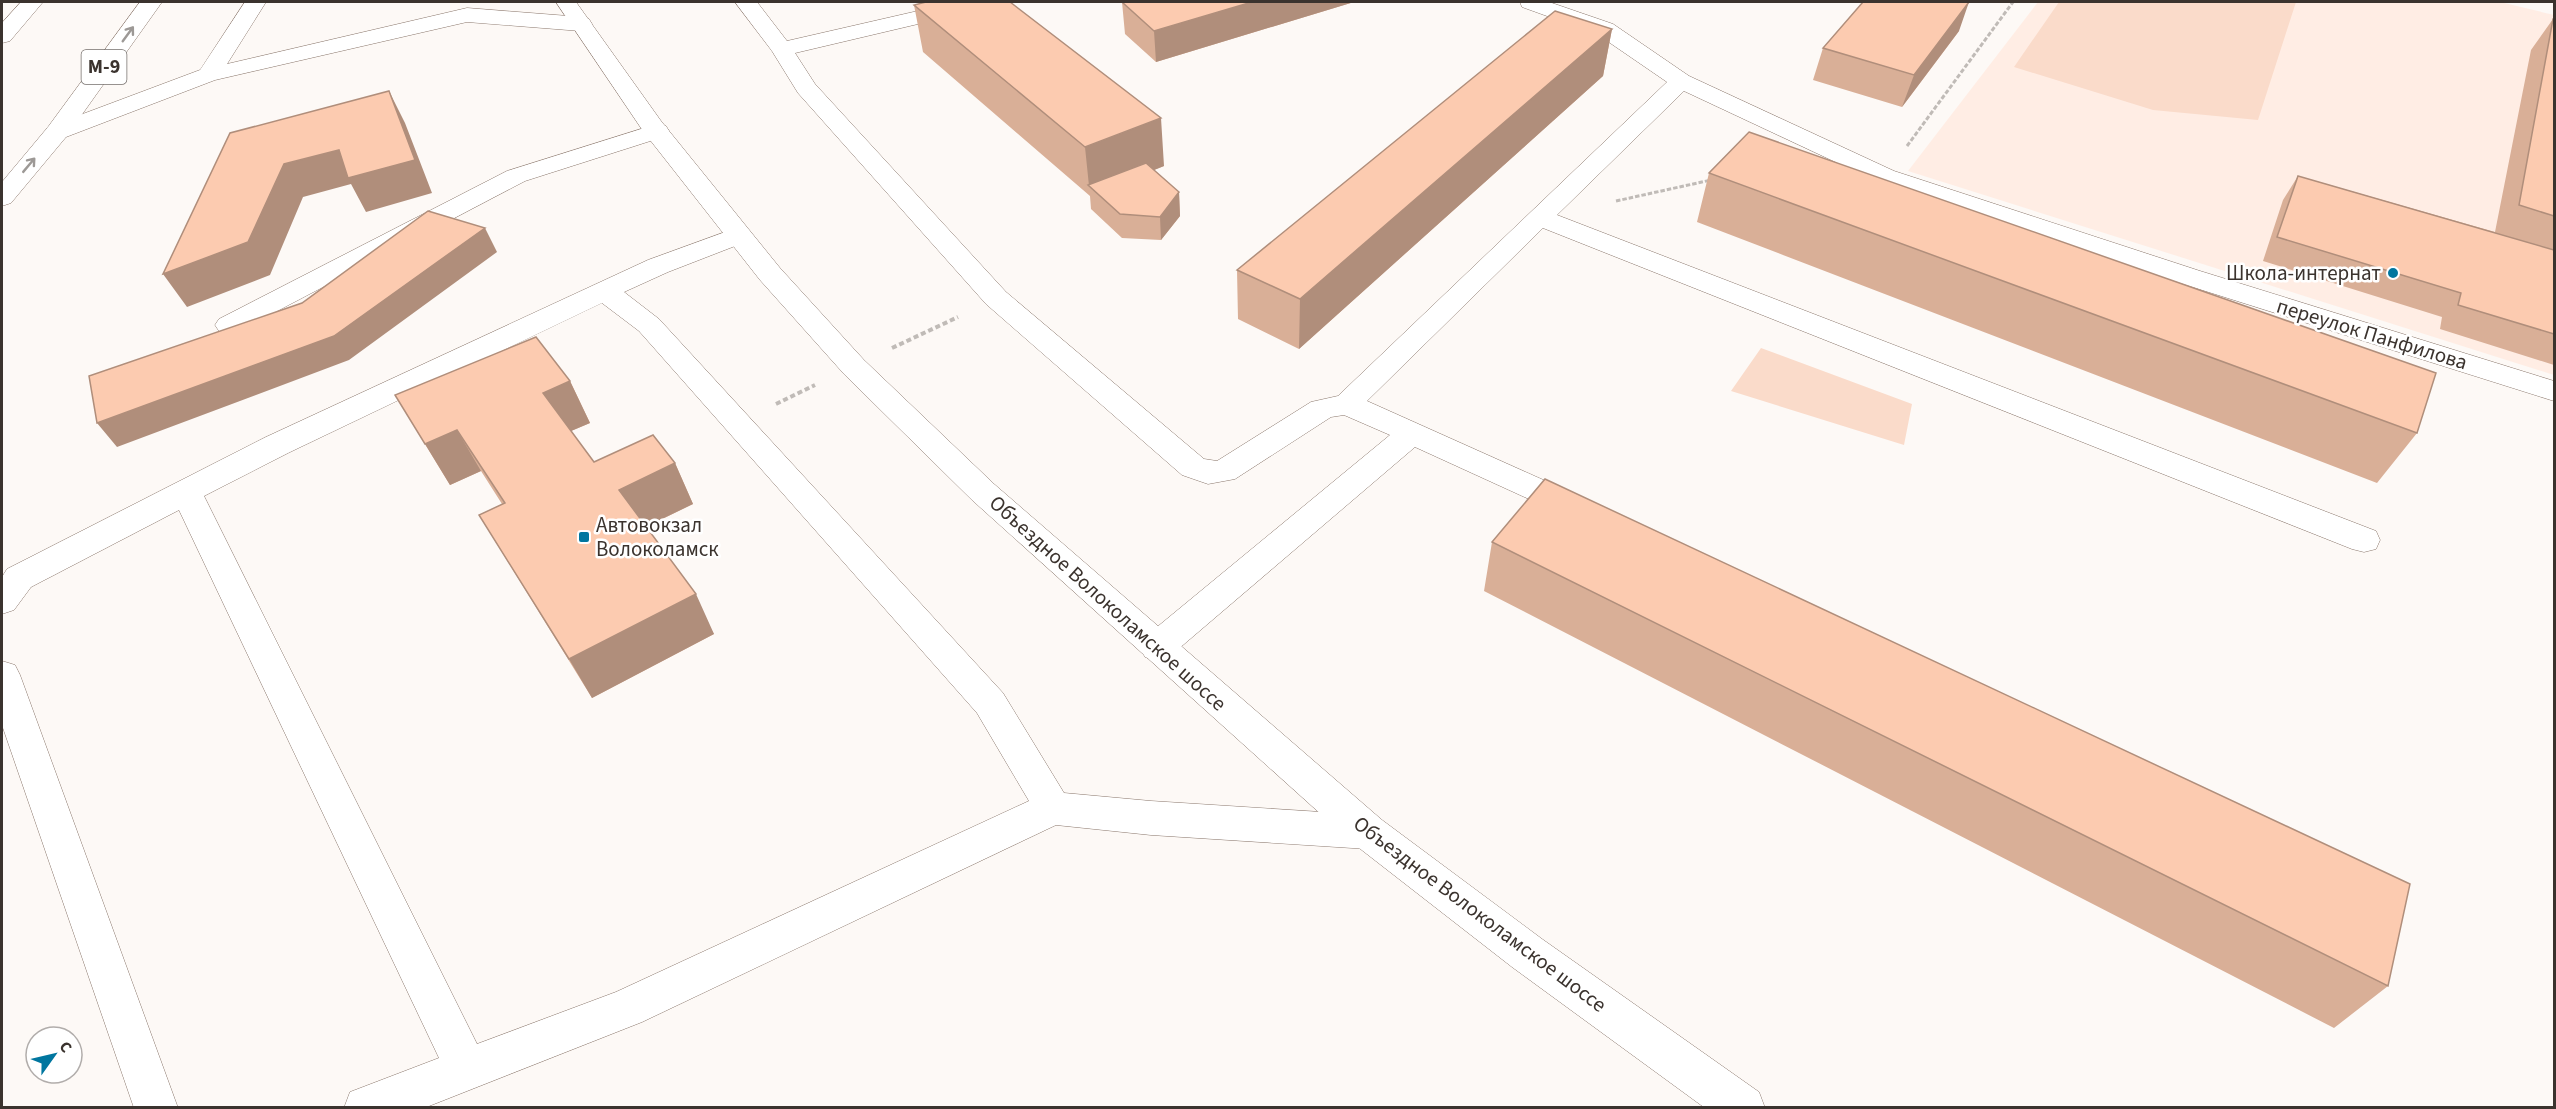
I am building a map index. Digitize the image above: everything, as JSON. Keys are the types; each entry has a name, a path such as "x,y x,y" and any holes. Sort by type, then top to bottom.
{"main road":[{"path":"2,36 32,2"},
{"name":"М-9","path":"2,198 57,132 151,2"},
{"path":"208,75 255,2"},
{"name":"Объездное Волоколамское шоссе","path":"566,2 657,131 770,274 854,367 983,492 1368,832 1527,953 1743,1107"},
{"path":"746,2 783,49 806,88 996,298 1193,467 1208,473 1224,471 1322,409 1347,404 1681,81"},
{"path":"783,49 982,2"},
{"name":"переулок Панфилова","path":"1530,2 1605,29 1681,81 1885,176 2190,277 2554,391"},
{"path":"57,132 208,75 464,8 523,21 581,24"},
{"path":"229,325 516,176 657,131"},
{"path":"1539,217 2364,540"},
{"path":"2,601 19,578 277,445 657,266 739,236"},
{"path":"606,292 649,324 990,703 1053,808"},
{"path":"1347,404 1607,522"},
{"path":"1157,647 1412,433"},
{"path":"186,492 467,1069"},
{"path":"2,675 156,1107"},
{"path":"366,1107 627,1008 1053,808 1151,818 1368,832"}],"path":[{"path":"1624,189 1628,209"}],"shaded area":[{"name":"Школа-интернат","path":"2038,2 2500,2 2554,15 2554,375 1908,171"},
{"path":"2059,2 2296,2 2258,120 2153,110 2014,67"},
{"path":"1761,348 1912,404 1904,445 1731,391"}],"building":[{"path":"926,2 1010,2 1161,118 1085,147 914,5"},
{"path":"1122,2 1252,2 1154,31"},
{"path":"1863,2 1969,2 1914,75 1823,48"},
{"path":"1555,11 1612,29 1300,299 1237,270"},
{"path":"2554,19 2554,216 2519,205"},
{"path":"389,91 415,160 348,178 339,150 284,164 248,242 163,274 230,133"},
{"path":"1749,132 2436,373 2417,433 1709,173"},
{"path":"1146,163 1179,192 1160,217 1120,214 1088,185"},
{"path":"2298,176 2554,250 2554,334 2458,305 2461,293 2277,237"},
{"path":"428,211 485,228 334,336 97,423 89,376 302,303"},
{"name":"Автовокзал Волоколамск","path":"536,337 570,381 543,393 594,462 653,435 675,463 619,490 696,594 569,659 479,515 505,503 457,430 425,444 395,395"},
{"path":"1545,479 2410,884 2388,986 1492,542"}],"place":[{"name":"Школа-интернат","path":"2393,273"},
{"name":"Автовокзал Волоколамск","path":"584,537"}]}
